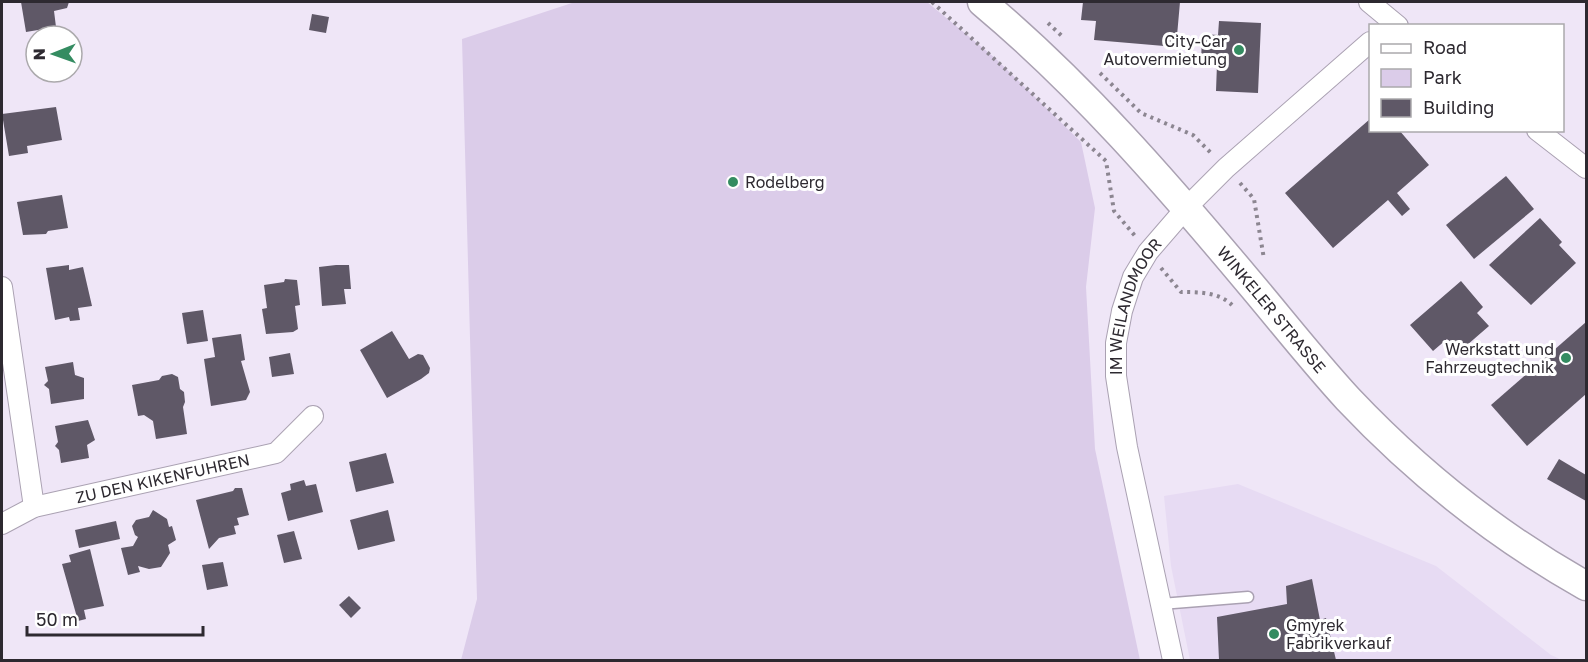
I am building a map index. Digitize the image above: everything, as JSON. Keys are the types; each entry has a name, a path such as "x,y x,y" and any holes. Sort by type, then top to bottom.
{"street":[{"name":"WINKELER STRASSE","path":"982,2 1062,72 1110,121 1348,398 1408,457 1465,505 1516,542 1587,586"},
{"path":"1369,2 1394,24"},
{"name":"IM WEILANDMOOR","path":"1173,660 1127,447 1116,376 1116,343 1122,311 1133,277 1148,252 1186,208 1226,168 1369,44"},
{"path":"1540,132 1587,168"},
{"path":"2,287 34,507"},
{"name":"ZU DEN KIKENFUHREN","path":"2,524 34,507 276,453 314,416"}],"lane":[{"path":"1161,603 1248,597"}],"path":[{"path":"932,2 1106,161 1114,211 1148,252"},
{"path":"1044,20 1069,42"},
{"path":"1093,66 1141,113 1193,135 1254,199 1260,246 1267,267"}],"shaded area":[{"path":"1238,484 1436,566 1551,655 1562,660 1190,660 1171,566 1164,496"}],"green space":[{"path":"575,2 927,2 995,58 1081,142 1095,208 1086,287 1095,449 1140,660 461,660 477,599 462,39"}],"building":[{"path":"21,2 69,2 67,8 54,11 56,24 25,24"},
{"path":"1083,2 1180,2 1176,47 1094,40 1096,21 1081,20"},
{"path":"312,14 329,17 326,33 309,30"},
{"name":"City-Car Autovermietung","path":"1219,21 1261,23 1258,93 1216,91 1217,64 1201,64 1202,34 1218,35"},
{"path":"56,107 62,140 27,146 28,153 9,156 2,114"},
{"path":"1369,120 1369,132 1401,132 1429,165 1397,193 1410,209 1402,216 1388,200 1333,248 1285,193"},
{"path":"1506,176 1534,209 1474,259 1446,225"},
{"path":"62,195 68,228 48,231 46,234 23,235 17,202"},
{"path":"1540,218 1562,242 1559,245 1576,263 1531,305 1489,265"},
{"path":"69,265 69,270 83,267 92,306 78,308 80,320 70,321 69,317 55,320 46,268"},
{"path":"349,265 351,289 344,289 346,304 322,306 319,267"},
{"path":"285,279 297,280 300,305 295,306 298,329 293,332 266,334 262,309 267,308 264,285 284,282"},
{"path":"1461,281 1483,307 1477,313 1489,326 1459,352 1447,339 1433,351 1410,325"},
{"path":"203,310 208,341 187,344 182,313"},
{"name":"Werkstatt und Fahrzeugtechnik","path":"1586,322 1586,394 1527,446 1491,405"},
{"path":"392,331 409,359 418,354 423,355 430,368 429,373 421,379 387,398 360,350"},
{"path":"241,334 245,360 241,361 250,392 246,400 211,406 204,359 215,357 212,338"},
{"path":"290,353 294,374 272,377 269,357"},
{"path":"73,362 75,375 84,378 84,399 51,404 49,389 44,385 48,381 45,367"},
{"path":"172,374 178,377 180,389 184,392 183,407 187,434 156,439 153,421 144,415 138,416 132,385 159,380 162,376"},
{"path":"88,420 95,440 87,445 89,458 61,463 59,450 55,446 58,442 55,426"},
{"path":"386,453 394,483 356,492 349,462"},
{"path":"1559,459 1586,475 1586,501 1547,479"},
{"path":"304,480 306,486 316,484 323,512 288,521 281,493 291,490 290,484"},
{"path":"235,488 242,488 249,515 237,518 239,525 234,526 236,534 219,538 209,549 196,500 233,491"},
{"path":"153,510 167,519 169,527 172,526 176,540 168,545 170,553 161,567 149,569 138,566 140,572 128,575 121,548 133,546 138,537 132,526 136,520 149,517"},
{"path":"388,510 395,541 358,550 350,520"},
{"path":"116,521 120,539 79,548 75,530"},
{"path":"294,531 302,559 284,563 277,535"},
{"path":"90,549 104,606 84,610 86,619 78,621 62,564 71,562 69,555"},
{"path":"223,562 228,586 207,590 202,565"},
{"name":"Gmyrek Fabrikverkauf","path":"1312,579 1320,620 1326,618 1336,660 1219,660 1217,617 1287,604 1286,586"},
{"path":"349,596 361,608 351,618 339,605"}],"place":[{"name":"City-Car Autovermietung","path":"1239,50"},
{"name":"Rodelberg","path":"733,182"},
{"name":"Werkstatt und Fahrzeugtechnik","path":"1566,358"},
{"name":"Gmyrek Fabrikverkauf","path":"1274,634"}]}
